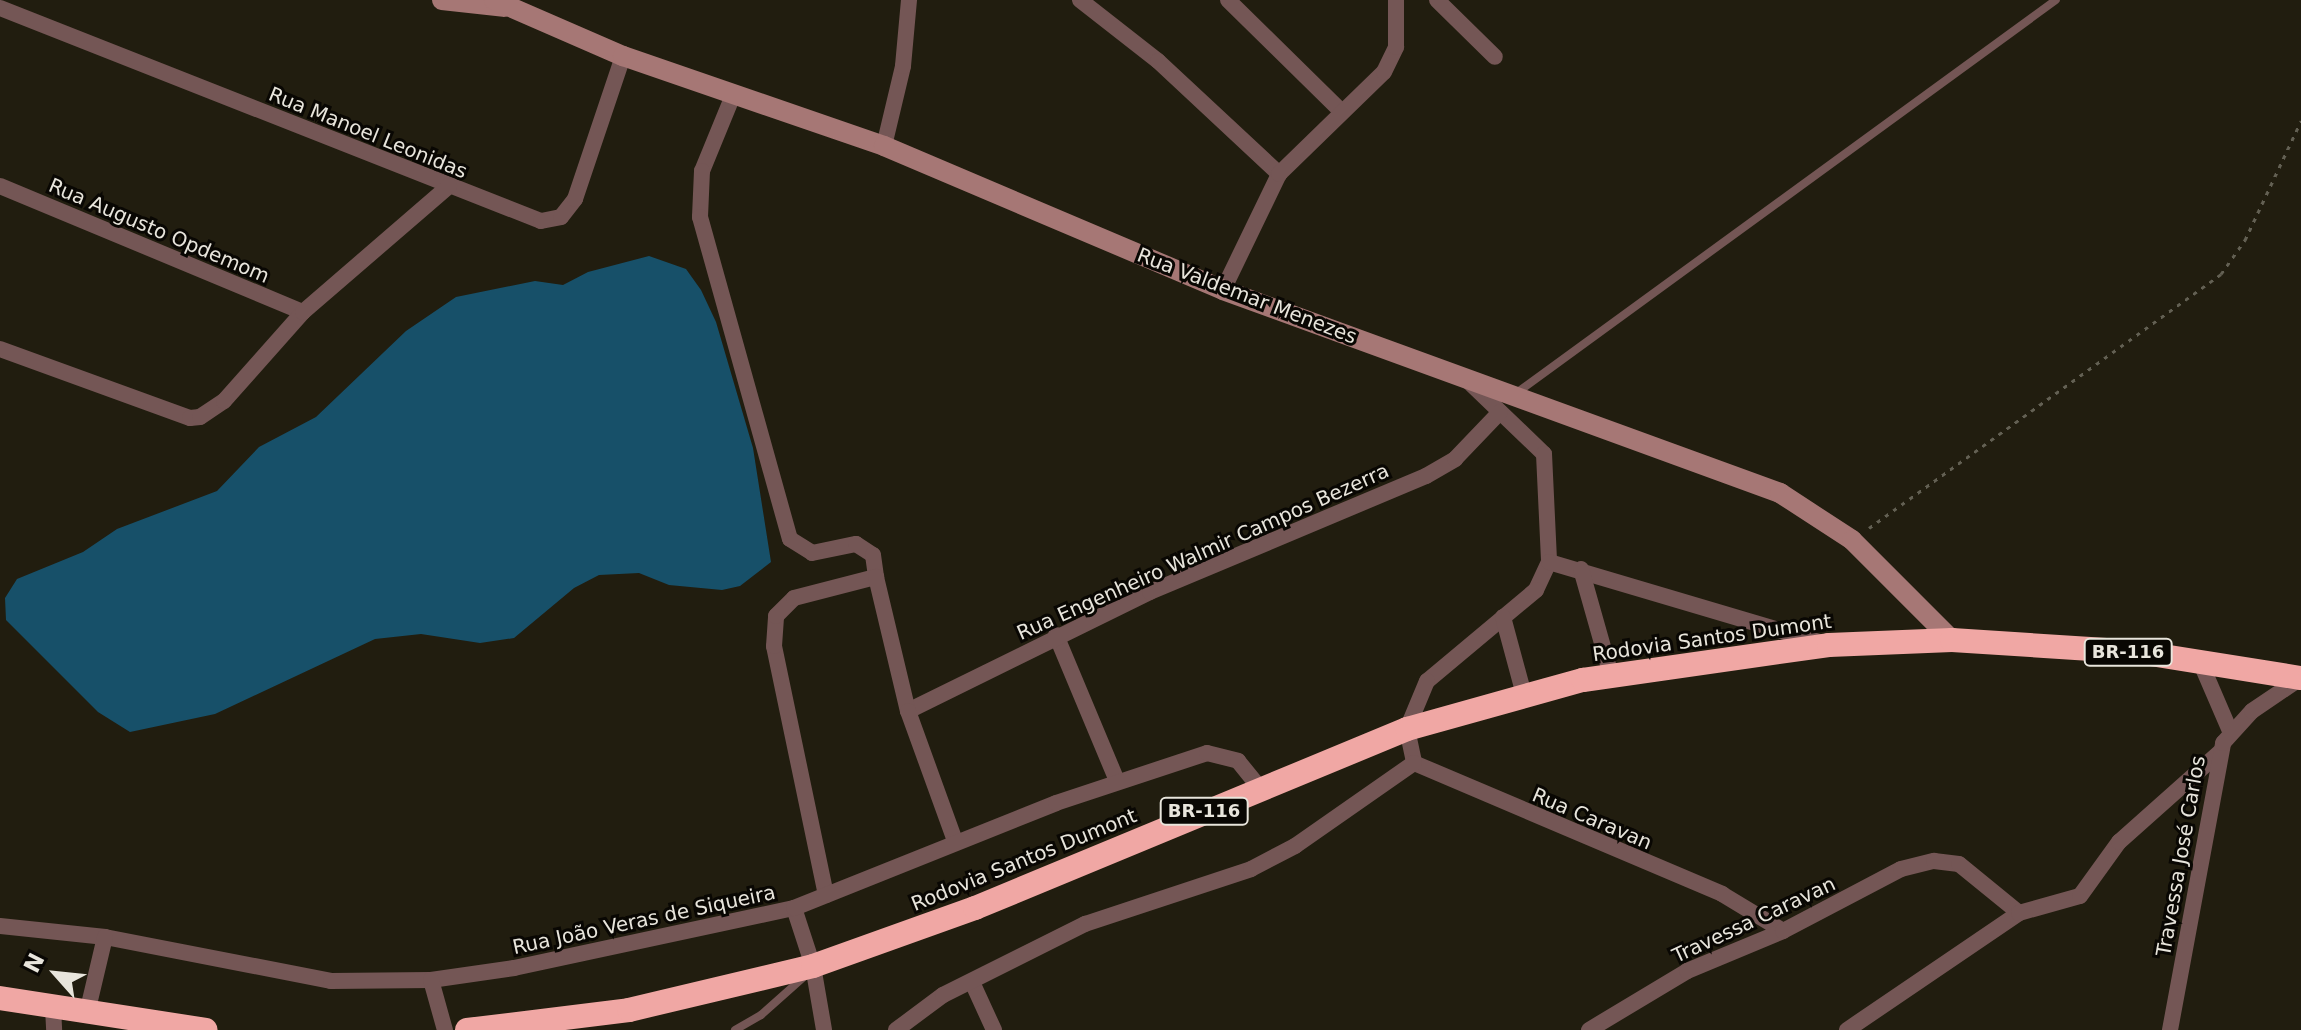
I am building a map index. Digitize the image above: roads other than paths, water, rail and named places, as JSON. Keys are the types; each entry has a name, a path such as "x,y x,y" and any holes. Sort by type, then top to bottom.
{"highway":[{"name":"Rodovia Santos Dumont","path":"467,1030 629,1010 813,966 975,908 1259,787 1407,729 1524,695 1611,675 1829,645 1952,640 2199,659 2301,678"},
{"path":"0,998 54,1019 87,1013 206,1030"}],"main road":[{"name":"Rua Valdemar Menezes","path":"442,0 499,4 623,56 884,146 1223,290 1780,493 1852,540 1952,640"}],"street":[{"path":"884,146 903,66 909,0"},
{"path":"1080,0 1158,61 1279,174"},
{"path":"1228,0 1341,111"},
{"path":"1223,290 1279,174 1341,111 1368,89 1393,56 1396,0"},
{"path":"1437,0 1495,57"},
{"name":"Rua Manoel Leonidas","path":"0,8 528,219 561,217 587,171 623,56"},
{"path":"734,93 702,171 700,217 790,539 812,553 856,544 873,555 908,711 955,841"},
{"name":"Rua Augusto Opdemom","path":"0,186 303,312"},
{"path":"0,349 190,418 224,401 303,312 449,186"},
{"path":"896,1030 922,1008 1094,920 1251,869 1295,846 1414,763 1407,729 1427,681 1536,590 1549,562 1544,454 1464,377"},
{"name":"Rua Engenheiro Walmir Campos Bezerra","path":"908,711 1056,635 1426,476 1455,459 1500,412"},
{"path":"1549,562 1829,645"},
{"path":"1581,569 1611,675"},
{"path":"826,895 773,622 794,598 876,577"},
{"path":"1503,617 1524,695"},
{"path":"1056,635 1117,781"},
{"path":"2199,659 2230,731"},
{"name":"Travessa José Carlos","path":"2170,1030 2220,752 2230,731 2301,678"},
{"path":"1847,1030 2019,913 2080,896 2119,842 2220,752"},
{"name":"Rua João Veras de Siqueira","path":"0,926 105,937 331,981 431,980 514,968 794,908 955,841 1117,781 1220,753 1238,761 1259,787"},
{"name":"Rua Caravan","path":"1414,763 1722,894 1783,931"},
{"name":"Travessa Caravan","path":"1589,1030 1687,971 1783,931 1901,869 1934,861 1959,864 2019,913"},
{"path":"794,908 813,966 824,1030"},
{"path":"87,1013 105,937"},
{"path":"431,980 445,1030"},
{"path":"972,982 994,1030"}],"lane":[{"path":"1514,394 2056,0"},
{"path":"735,1030 761,1015 813,966"}],"water":[{"path":"649,256 686,269 701,290 716,322 753,448 771,562 740,586 722,590 669,585 639,573 599,575 574,588 514,638 480,643 421,634 375,639 215,714 130,732 98,712 6,620 5,598 17,579 83,552 117,529 217,491 259,447 316,417 406,331 456,297 535,281 563,285 588,272"}]}
